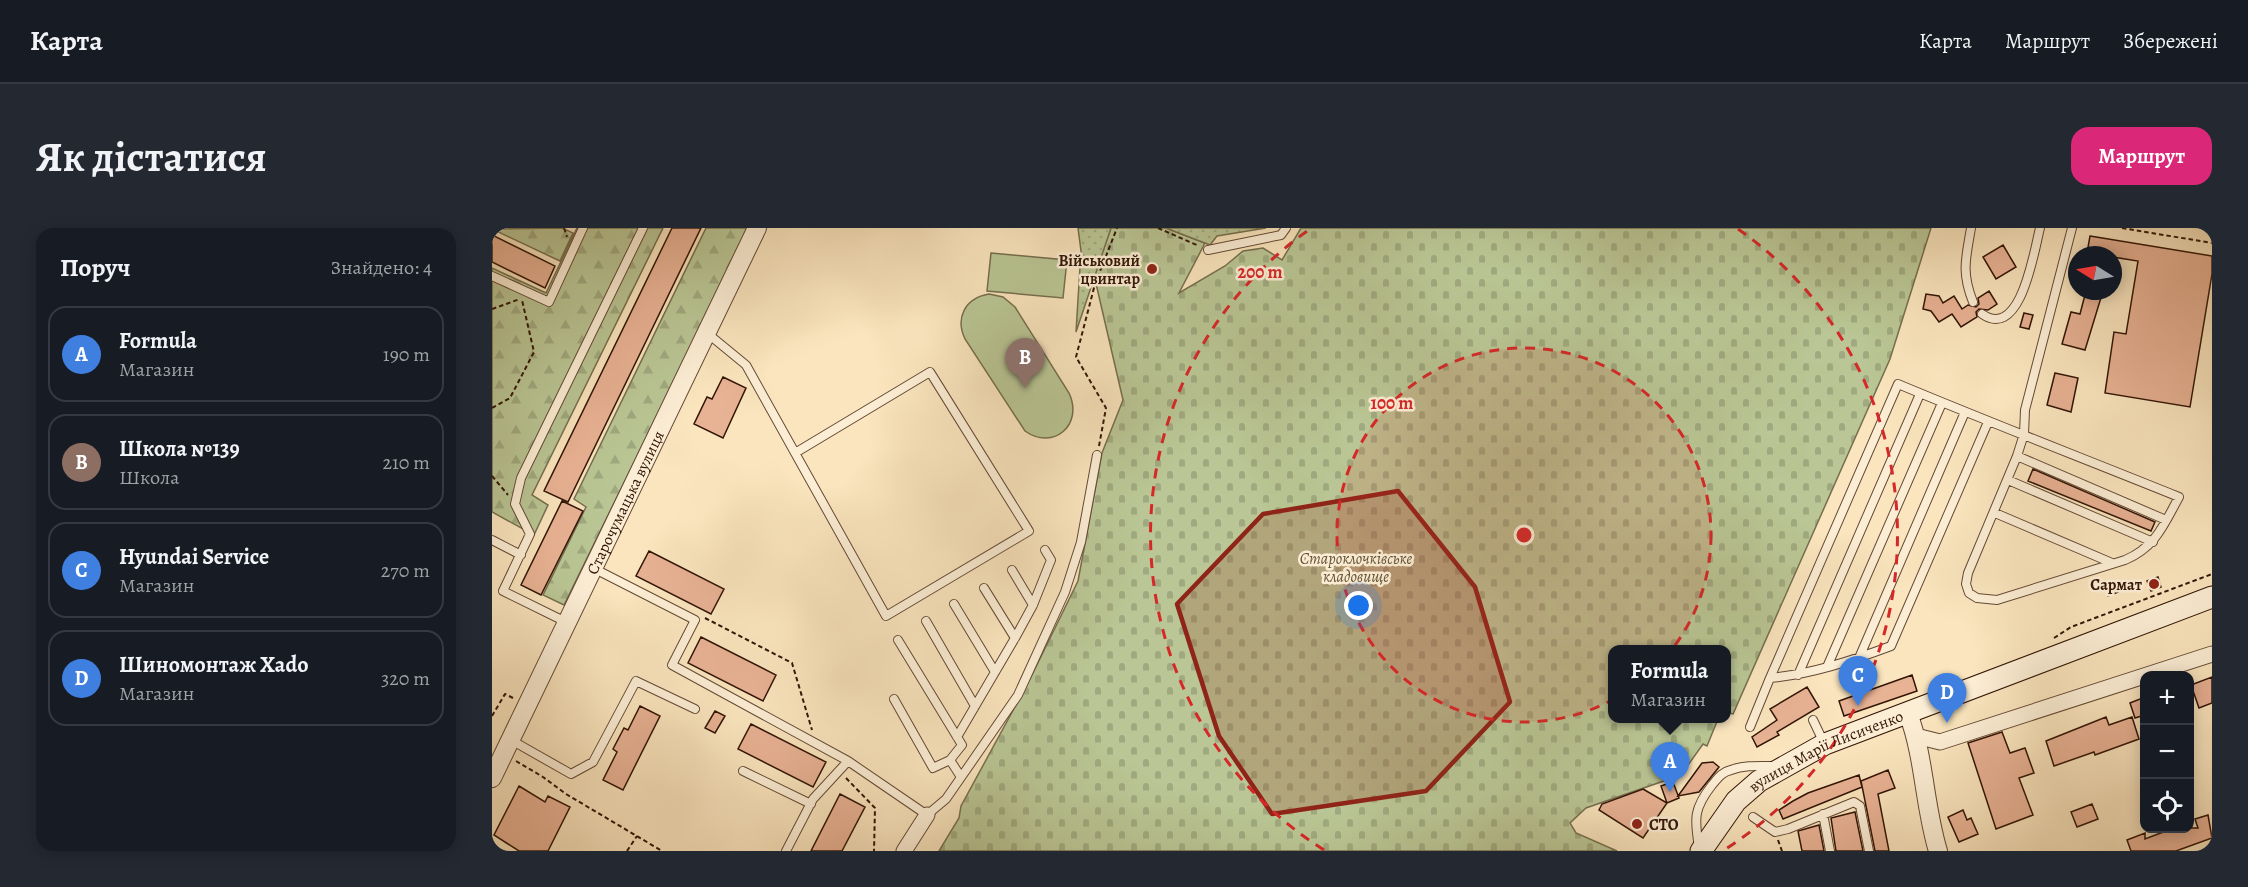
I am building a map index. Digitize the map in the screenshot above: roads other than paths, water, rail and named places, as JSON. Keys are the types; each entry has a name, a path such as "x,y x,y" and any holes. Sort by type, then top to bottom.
{"main road":[{"name":"вулиця Марії Лисиченко","path":"1701,851 1736,801 1759,781 1825,744 2212,597"}],"street":[{"name":"Старочумацька вулиця","path":"492,778 757,228"},
{"path":"1916,736 1940,742 2212,654"},
{"path":"1908,713 1922,759 1923,785 1938,851"},
{"path":"904,851 927,815"}],"lane":[{"path":"492,276 549,302 583,228"},
{"path":"567,623 502,591 530,534 516,504 521,478 643,228"},
{"path":"1208,250 1281,235 1286,228"},
{"path":"1971,228 1964,267 1966,284 1973,302"},
{"path":"1982,314 1987,318 1997,319 2007,315 2016,304 2025,288 2040,228"},
{"path":"1749,727 1898,384 1988,422 2025,434 2179,497 2153,542 2140,554 2056,583 1997,600 1977,598 1969,593 1966,584 1968,573 1995,513 2025,434 2025,410 2072,228"},
{"path":"707,333 746,365 795,453 886,616 1029,531 930,372 795,453"},
{"path":"1798,675 1920,394"},
{"path":"1827,667 1942,403"},
{"path":"1859,658 1965,412"},
{"path":"1770,678 1798,675 1859,658 1891,646 1988,422"},
{"path":"593,568 695,620 672,665 848,762 927,815 946,799 1018,694 1065,592 1081,542 1097,455"},
{"path":"2017,456 2166,520"},
{"path":"2008,480 2153,542"},
{"path":"1995,513 2112,563"},
{"path":"492,540 521,555"},
{"path":"957,737 1033,605 1051,560 1046,550"},
{"path":"1012,570 1033,605"},
{"path":"984,588 1015,638"},
{"path":"954,604 995,672"},
{"path":"926,621 975,706"},
{"path":"894,699 933,768 950,760 962,745 898,640"},
{"path":"510,739 571,774 592,762 636,681 695,709"},
{"path":"1813,720 1825,744"},
{"path":"950,760 961,777"},
{"path":"786,851 811,804 848,762"},
{"path":"1701,851 1696,824 1697,808 1719,776 1728,770 1739,768 1784,766"},
{"path":"743,771 811,804"},
{"path":"1753,817 1774,832 1788,829 1854,802 1860,806 1869,851"},
{"path":"1823,814 1830,851"}],"place":[{"name":"Військовий цвинтар","path":"1152,269"},
{"name":"Школа №139","path":"1025,388"},
{"name":"Сармат","path":"2154,584"},
{"name":"Hyundai Service","path":"1858,706"},
{"name":"Шиномонтаж Xado","path":"1947,723"},
{"name":"Formula","path":"1670,792"},
{"name":"СТО","path":"1637,824"}],"park label":[{"name":"Староклочківське кладовище","path":"1356,567"}]}
